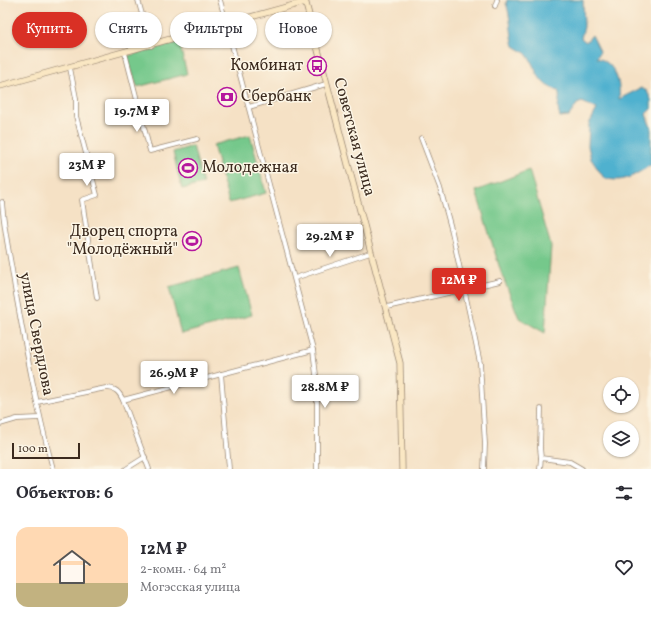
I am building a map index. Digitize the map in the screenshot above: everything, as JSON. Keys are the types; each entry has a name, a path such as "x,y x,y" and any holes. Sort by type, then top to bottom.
{"street":[{"path":"138,0 141,12"},
{"path":"220,0 223,12"},
{"path":"495,6 498,2 497,0"},
{"path":"257,14 305,1"},
{"name":"Советская улица","path":"305,1 400,363 402,469"},
{"path":"0,86 144,48"},
{"path":"233,48 313,350 317,383 317,469"},
{"path":"125,53 150,151 197,139"},
{"path":"70,68 76,98 76,116 98,195 82,200 97,298"},
{"path":"249,107 326,84"},
{"path":"421,138 440,188 452,232 480,363 485,444 484,469"},
{"name":"улица Свердлова","path":"2,202 5,232 24,340 39,418 53,469"},
{"path":"295,278 370,253"},
{"path":"386,308 500,281"},
{"path":"123,400 313,350"},
{"path":"221,374 229,469"},
{"path":"37,402 106,388 112,388 119,392 149,469"},
{"path":"540,469 541,409"},
{"path":"0,424 17,419 39,418"},
{"path":"126,469 144,457"},
{"path":"541,458 570,462 582,469"}],"green space":[{"path":"170,44 170,48 180,48 187,74 137,87 127,56 162,48 162,47"},
{"path":"250,135 266,193 229,203 213,145"},
{"name":"Молодежная","path":"193,146 203,184 182,189 173,152"},
{"path":"529,170 551,246 545,333 519,318 501,272 476,191"},
{"path":"239,268 252,315 181,334 169,287"}],"water":[{"path":"507,0 583,0 584,27 581,38 586,42 592,35 600,51 597,58 608,64 616,74 619,86 619,99 641,88 647,91 651,100 651,109 646,114 651,128 651,165 629,178 611,180 604,178 591,159 588,146 589,124 597,109 582,102 577,104 569,116 560,117 558,108 558,90 551,88 542,81 527,55 514,46 506,3"}],"place":[{"name":"Комбинат","path":"317,66"},
{"name":"Сбербанк","path":"227,97"},
{"name":"Молодежная","path":"188,168"},
{"name":"Дворец спорта \"Молодёжный\"","path":"192,241"}]}
